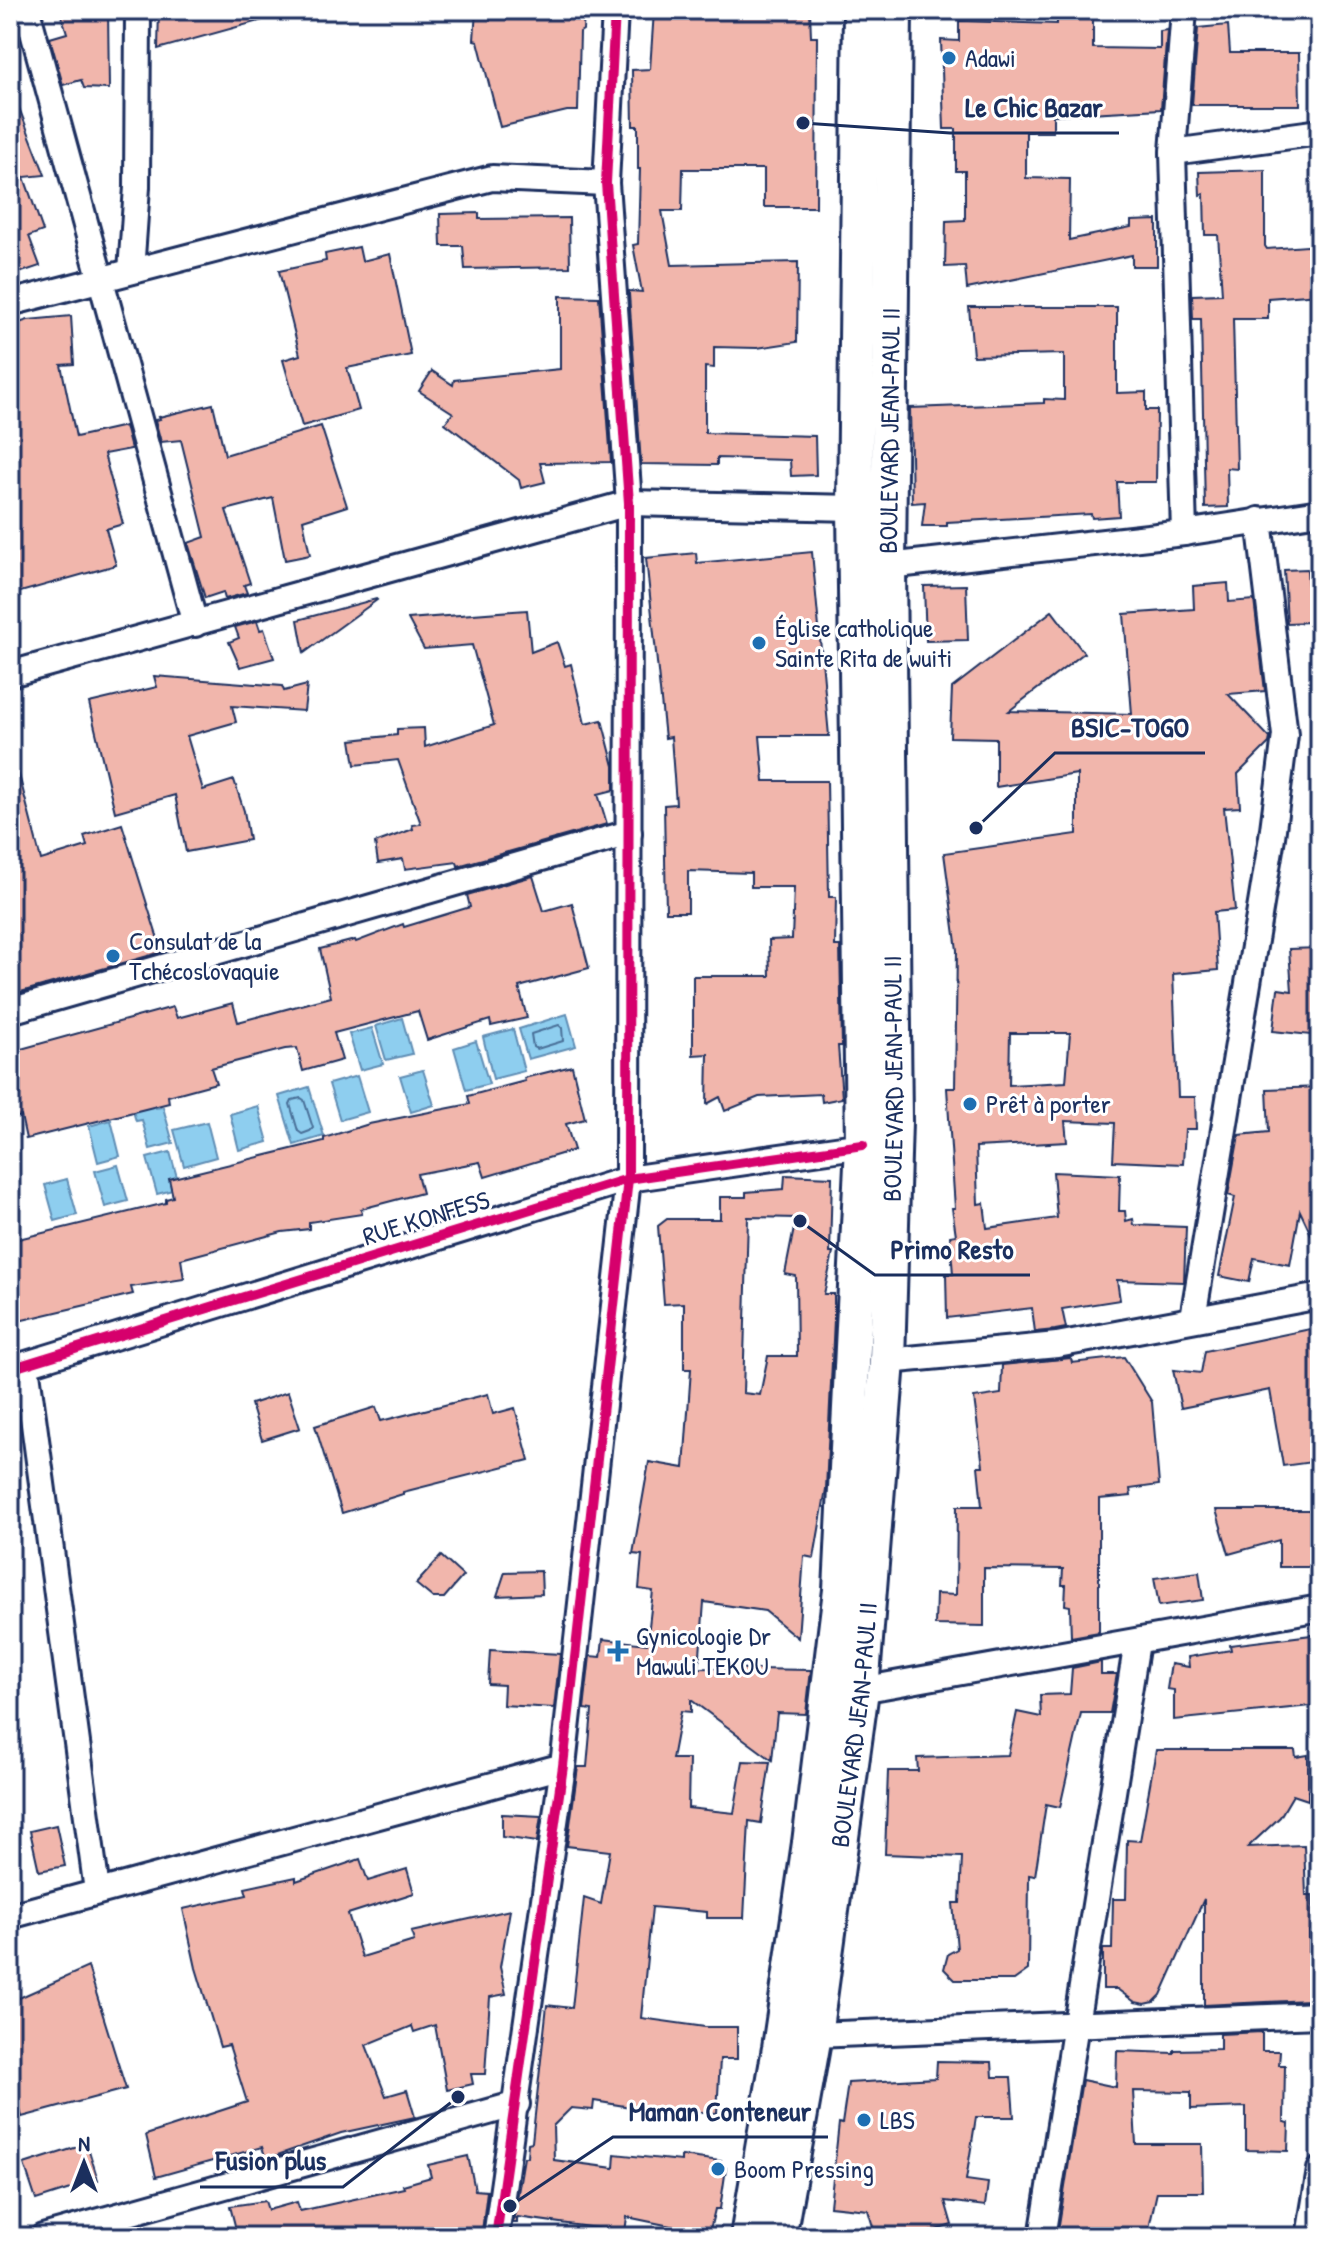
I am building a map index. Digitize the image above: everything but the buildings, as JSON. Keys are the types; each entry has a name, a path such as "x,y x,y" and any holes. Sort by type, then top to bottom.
{"main road":[{"name":"BOULEVARD JEAN-PAUL II","path":"748,2237 780,2048 841,1590 863,1145 855,508 861,10"},
{"name":"BOULEVARD JEAN-PAUL II","path":"778,2237 814,2035 861,1690 887,1361 894,1121 888,566 894,10"}],"street":[{"path":"27,10 195,624"},
{"path":"131,271 137,187 138,10"},
{"path":"496,2237 563,1766 628,1179 629,503 606,183 615,10"},
{"path":"1184,10 1173,152 1184,533"},
{"path":"1173,152 1320,132"},
{"path":"10,303 492,178 606,183"},
{"path":"10,674 629,503 855,508"},
{"path":"888,566 1184,533 1320,512"},
{"path":"1193,1318 1269,852 1285,735 1259,520"},
{"path":"10,1011 629,833"},
{"name":"RUE KONFESS","path":"18,1367 628,1179 863,1145"},
{"path":"887,1361 1057,1345 1320,1296"},
{"path":"18,1367 97,1891"},
{"path":"861,1690 1320,1608"},
{"path":"1042,2237 1137,1642"},
{"path":"10,1916 563,1766"},
{"path":"814,2035 1320,2015"},
{"path":"43,2237 517,2104"},
{"path":"1309,2237 1320,2170"}],"water":[{"path":"567,1014 576,1046 528,1059 519,1029"},
{"path":"402,1018 412,1054 386,1060 376,1026"},
{"path":"372,1028 383,1064 360,1070 349,1034"},
{"path":"513,1029 524,1071 493,1079 483,1037"},
{"path":"476,1041 489,1084 466,1090 454,1048"},
{"path":"423,1070 434,1105 411,1112 400,1076"},
{"path":"357,1076 368,1112 340,1120 329,1084"},
{"path":"148,1079 156,1108 163,1107 173,1143 150,1149 142,1120 136,1121 125,1085"},
{"path":"309,1087 324,1136 294,1145 279,1096"},
{"path":"258,1106 268,1142 239,1150 230,1114"},
{"path":"111,1120 120,1156 98,1162 89,1126"},
{"path":"207,1122 216,1157 184,1166 174,1130"},
{"path":"170,1152 180,1188 157,1194 147,1158"},
{"path":"118,1165 128,1201 105,1207 95,1171"},
{"path":"67,1179 77,1215 55,1221 45,1185"}],"cycle path":[{"path":"496,2237 563,1766 628,1179 629,503 606,183 615,10"},
{"path":"10,1369 628,1179 863,1145"}],"place":[{"name":"Adawi","path":"949,58"},
{"name":"Le Chic Bazar","path":"803,123"},
{"name":"Église catholique Sainte Rita de wuiti","path":"759,643"},
{"name":"BSIC-TOGO","path":"976,828"},
{"name":"Consulat de la Tchécoslovaquie","path":"113,956"},
{"name":"Prêt à porter","path":"970,1104"},
{"name":"Primo Resto","path":"800,1221"},
{"name":"Gynicologie Dr Mawuli TEKOU","path":"618,1651"},
{"name":"Fusion plus","path":"458,2097"},
{"name":"LBS","path":"864,2120"},
{"name":"Boom Pressing","path":"718,2169"},
{"name":"Maman Conteneur","path":"510,2206"}]}
